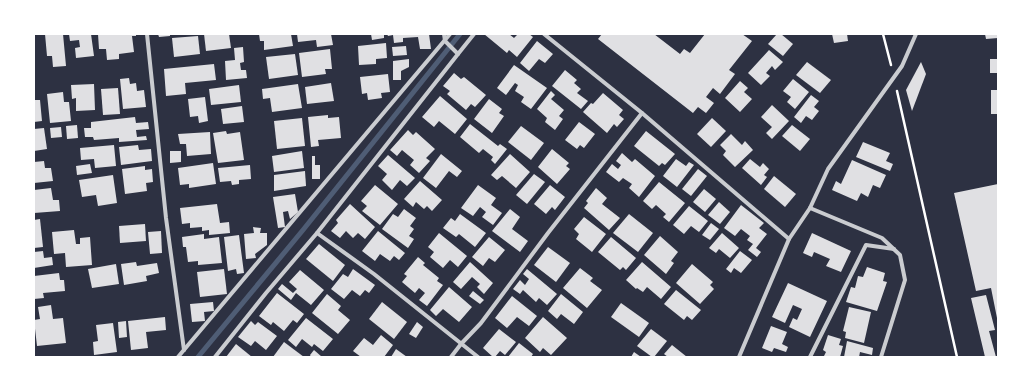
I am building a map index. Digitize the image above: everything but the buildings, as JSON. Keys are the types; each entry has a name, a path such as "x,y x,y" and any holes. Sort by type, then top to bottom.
{"street":[{"path":"147,34 166,218 184,350"},
{"path":"444,34 445,41 458,54"},
{"path":"178,357 450,34"},
{"path":"215,357 266,293 317,233 474,34"},
{"path":"544,34 642,113 789,239"},
{"path":"739,357 789,239 810,208 828,169 902,66 916,34"},
{"path":"451,357 481,322 548,233 642,113"},
{"path":"810,208 882,238 900,255 905,280 882,357"},
{"path":"317,233 374,274 478,357"},
{"path":"810,357 866,245 894,249"}],"path":[{"path":"883,34 957,357"}],"waterway":[{"path":"198,357 303,230 460,34"}]}
